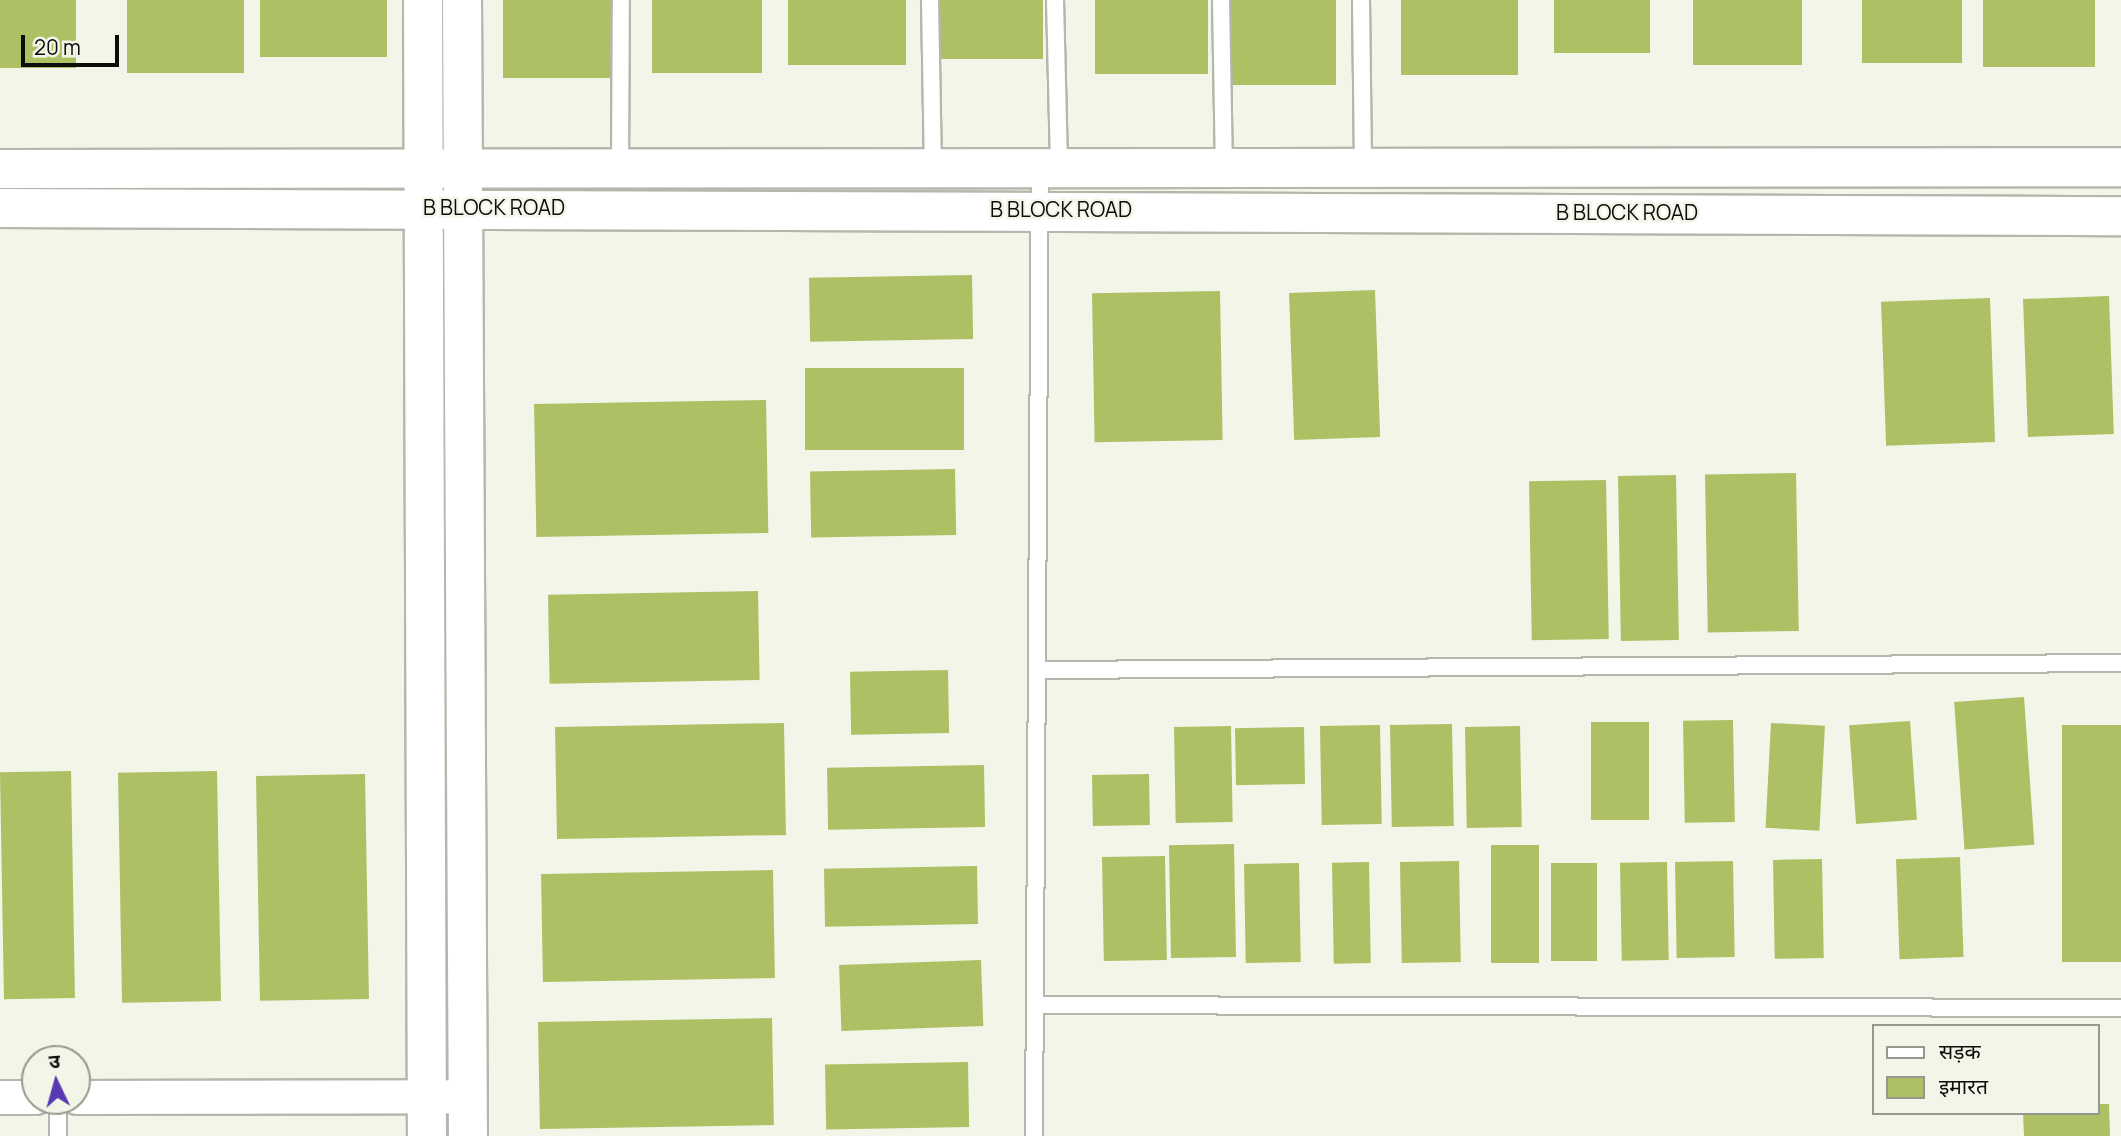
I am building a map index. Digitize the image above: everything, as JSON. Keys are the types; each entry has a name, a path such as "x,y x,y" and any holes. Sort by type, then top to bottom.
{"street":[{"path":"424,0 427,1136"},
{"path":"462,0 468,1136"},
{"name":"B BLOCK ROAD","path":"0,169 2121,167"},
{"name":"B BLOCK ROAD","path":"0,208 1040,209 2121,216"},
{"path":"91,1097 467,1096"},
{"path":"0,1097 21,1097"}],"lane":[{"path":"620,167 621,0"},
{"path":"930,0 933,167"},
{"path":"1034,1136 1041,670 1040,209 1049,167 1055,0"},
{"path":"1220,0 1224,167"},
{"path":"1361,0 1363,167"},
{"path":"1041,670 2121,663"},
{"path":"1035,1005 2121,1008"},
{"path":"58,1115 58,1136"}],"building":[{"path":"0,0 76,0 76,68 0,68"},
{"path":"127,0 244,0 244,73 127,73"},
{"path":"260,0 387,0 387,57 260,57"},
{"path":"503,0 612,0 612,78 503,78"},
{"path":"652,0 762,0 762,73 652,73"},
{"path":"788,0 906,0 906,65 788,65"},
{"path":"938,0 1043,0 1043,59 938,59"},
{"path":"1095,0 1208,0 1208,74 1095,74"},
{"path":"1229,0 1336,0 1336,85 1229,85"},
{"path":"1401,0 1518,0 1518,75 1401,75"},
{"path":"1554,0 1650,0 1650,53 1554,53"},
{"path":"1693,0 1802,0 1802,65 1693,65"},
{"path":"1862,0 1962,0 1962,63 1862,63"},
{"path":"1983,0 2095,0 2095,67 1983,67"},
{"path":"972,275 973,339 810,342 809,278"},
{"path":"1375,290 1380,437 1294,440 1289,293"},
{"path":"1220,291 1223,440 1095,442 1092,293"},
{"path":"2109,296 2114,434 2028,437 2023,299"},
{"path":"1990,298 1995,442 1886,446 1881,302"},
{"path":"805,368 964,368 964,450 805,450"},
{"path":"766,400 768,533 536,537 534,404"},
{"path":"955,469 956,535 811,538 810,472"},
{"path":"1796,473 1799,631 1708,633 1705,475"},
{"path":"1676,475 1679,640 1621,641 1618,476"},
{"path":"1606,480 1609,639 1532,640 1529,481"},
{"path":"758,591 760,680 550,684 548,595"},
{"path":"948,670 949,733 851,735 850,672"},
{"path":"2024,697 2034,845 1964,850 1954,702"},
{"path":"1733,720 1735,822 1685,823 1683,721"},
{"path":"1910,721 1917,820 1856,824 1849,725"},
{"path":"1591,722 1649,722 1649,820 1591,820"},
{"path":"784,723 786,835 557,839 555,727"},
{"path":"1771,723 1825,726 1819,831 1766,828"},
{"path":"1452,724 1454,826 1392,827 1390,725"},
{"path":"1380,725 1382,824 1322,825 1320,726"},
{"path":"2062,725 2121,725 2121,962 2062,962"},
{"path":"1231,726 1233,822 1176,823 1174,727"},
{"path":"1520,726 1522,827 1467,828 1465,727"},
{"path":"1304,727 1305,784 1236,785 1235,728"},
{"path":"984,765 985,827 828,830 827,768"},
{"path":"71,771 75,998 4,999 0,772"},
{"path":"217,771 221,1001 122,1003 118,773"},
{"path":"365,774 369,999 260,1001 256,776"},
{"path":"1149,774 1150,825 1093,826 1092,775"},
{"path":"1234,844 1236,957 1171,958 1169,845"},
{"path":"1491,845 1539,845 1539,963 1491,963"},
{"path":"1165,856 1167,960 1104,961 1102,857"},
{"path":"1960,857 1963,957 1900,959 1896,859"},
{"path":"1822,859 1824,958 1775,959 1773,860"},
{"path":"1459,861 1461,962 1402,963 1400,862"},
{"path":"1733,861 1735,957 1677,958 1675,862"},
{"path":"1369,862 1371,963 1334,964 1332,863"},
{"path":"1667,862 1669,960 1622,961 1620,863"},
{"path":"1299,863 1301,962 1246,963 1244,864"},
{"path":"1551,863 1597,863 1597,961 1551,961"},
{"path":"977,866 978,924 825,927 824,869"},
{"path":"773,870 775,978 543,982 541,874"},
{"path":"981,960 983,1026 841,1031 839,965"},
{"path":"772,1018 774,1125 540,1129 538,1022"},
{"path":"968,1062 969,1127 826,1129 825,1064"},
{"path":"2100,1104 2109,1104 2110,1136 2024,1136 2023,1115 2100,1115"}]}
